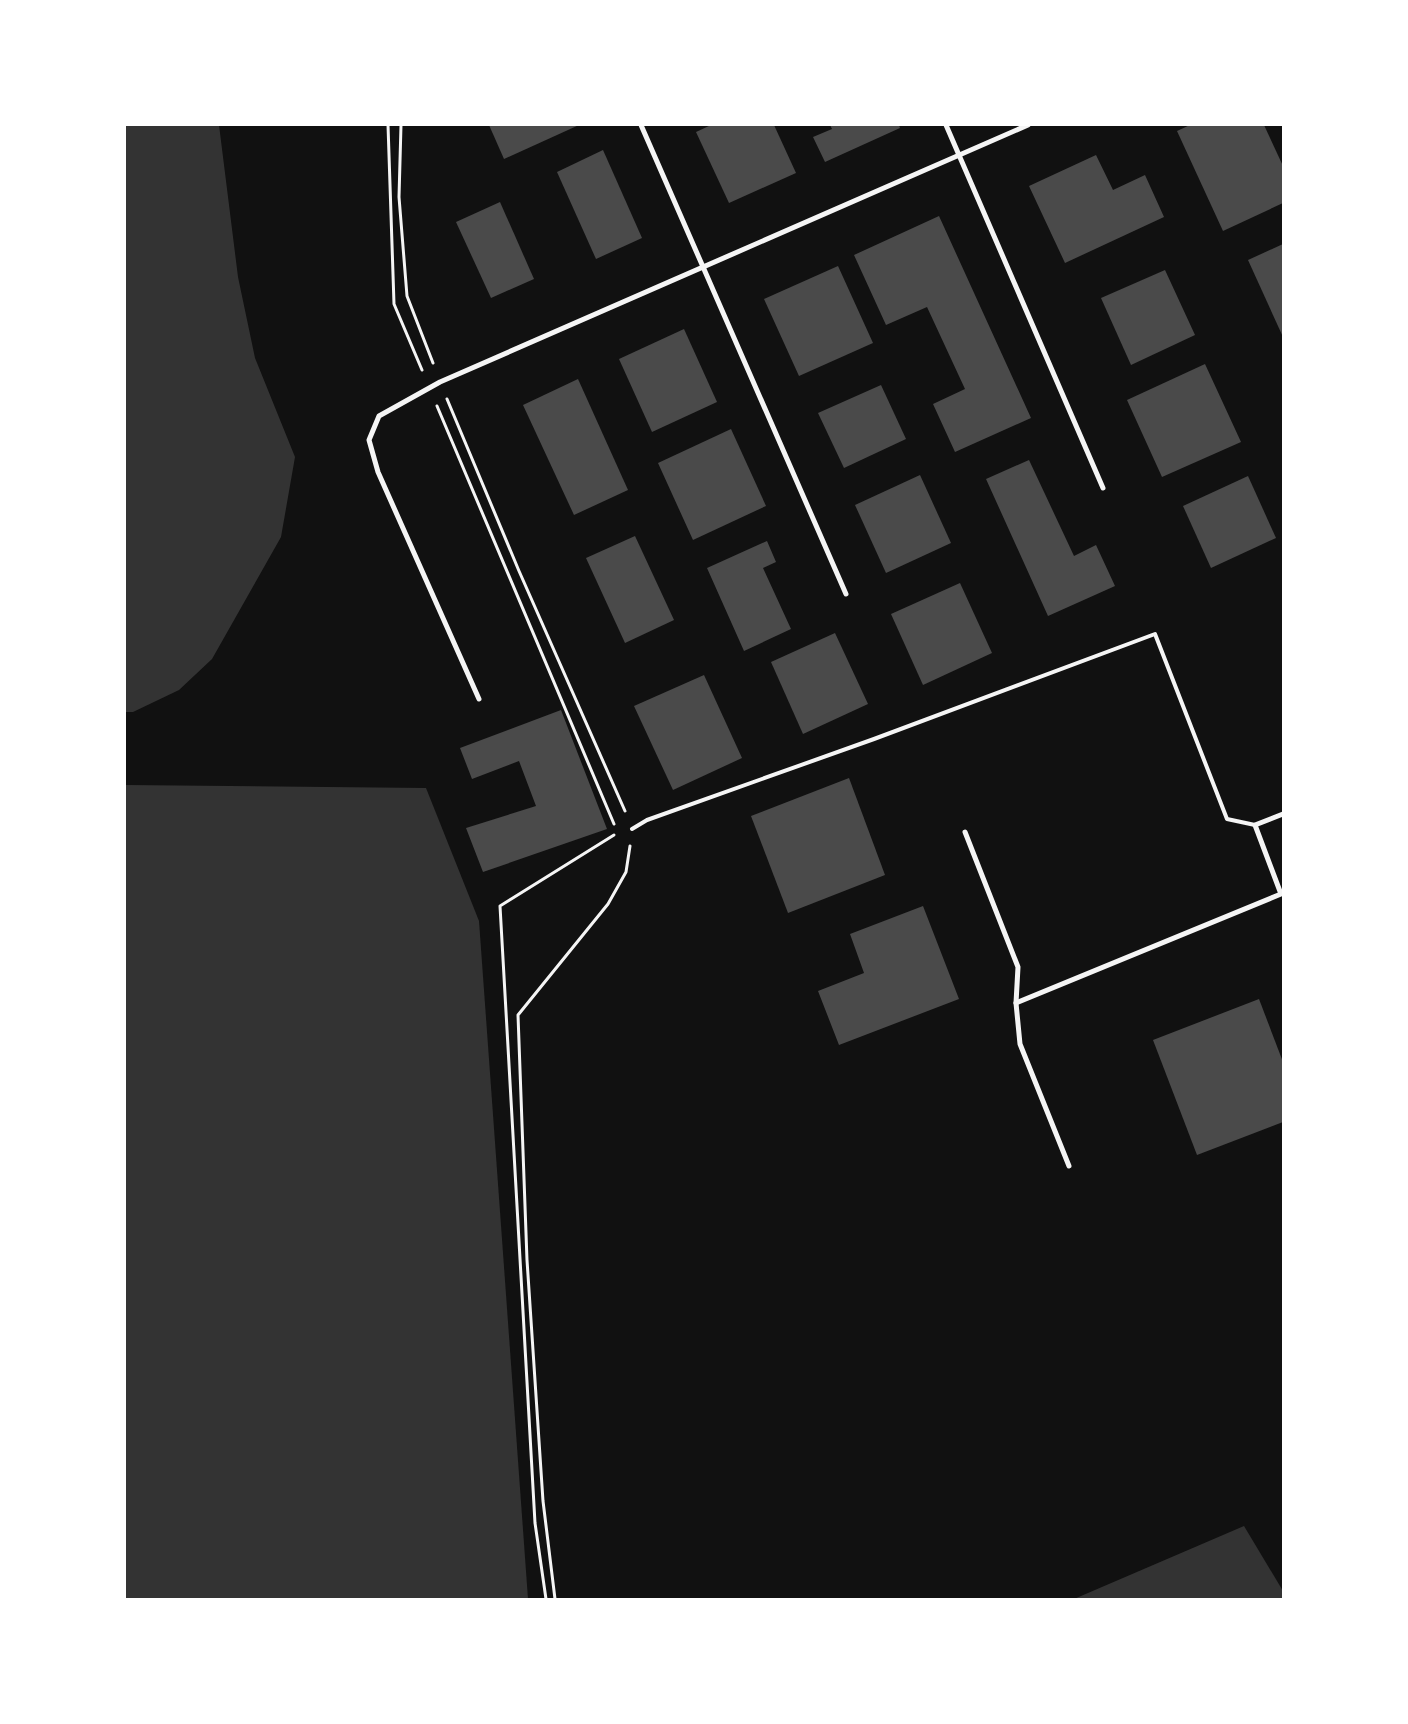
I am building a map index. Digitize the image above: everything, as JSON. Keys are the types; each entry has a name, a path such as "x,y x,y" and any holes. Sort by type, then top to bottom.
{"street":[{"path":"641,125 846,594"},
{"path":"946,125 1103,488"},
{"path":"479,698 378,472 369,440 379,416 440,382 1028,125"},
{"path":"1016,1003 1281,894 1256,825 1283,814"},
{"path":"965,832 1018,967 1016,1003 1020,1044 1069,1166"}],"lane":[{"path":"632,829 647,820 874,739 1155,634 1227,820 1256,825"}],"path":[{"path":"388,125 394,304 618,832 500,906 536,1523 546,1599"},
{"path":"401,125 399,197 407,296 440,382 519,571 632,829 626,872 608,904 518,1015 527,1260 542,1501 555,1599"}],"shaded area":[{"path":"125,125 219,125 238,277 255,358 295,457 281,537 212,659 179,690 133,712 125,712"},
{"path":"125,785 426,788 479,921 528,1599 125,1599"},
{"path":"1244,1526 1283,1591 1283,1599 1074,1599"}],"building":[{"path":"489,125 579,125 504,159"},
{"path":"711,125 774,125 796,173 729,203 696,132"},
{"path":"830,125 899,125 900,128 825,162 813,137 832,129"},
{"path":"1190,125 1264,125 1283,166 1283,203 1223,231 1177,131"},
{"path":"603,150 642,238 596,259 557,172"},
{"path":"1096,155 1113,190 1145,175 1164,217 1065,263 1029,186"},
{"path":"500,202 534,279 491,298 456,222"},
{"path":"939,216 1031,418 955,452 933,404 965,389 927,307 886,325 854,255"},
{"path":"1283,244 1283,337 1248,260"},
{"path":"838,266 873,343 799,376 764,299"},
{"path":"1165,270 1195,335 1131,365 1101,298"},
{"path":"684,329 717,402 652,432 619,359"},
{"path":"1205,364 1241,442 1162,477 1127,400"},
{"path":"578,379 628,490 574,515 523,405"},
{"path":"881,385 906,439 844,468 818,413"},
{"path":"731,429 766,506 693,540 658,463"},
{"path":"1029,460 1074,556 1096,545 1115,586 1048,616 986,479"},
{"path":"920,475 951,543 886,573 855,505"},
{"path":"1248,476 1276,538 1211,568 1183,506"},
{"path":"635,536 674,620 625,643 586,558"},
{"path":"767,541 776,562 763,568 791,629 744,651 707,568"},
{"path":"960,583 992,653 923,685 891,614"},
{"path":"835,633 868,704 803,734 771,662"},
{"path":"704,675 742,758 673,790 634,706"},
{"path":"561,710 607,829 483,872 466,828 536,806 519,761 472,779 460,748"},
{"path":"849,778 885,875 788,913 751,816"},
{"path":"923,906 959,999 839,1045 818,991 864,973 850,934"},
{"path":"1259,999 1283,1062 1283,1122 1197,1155 1153,1040"}]}
